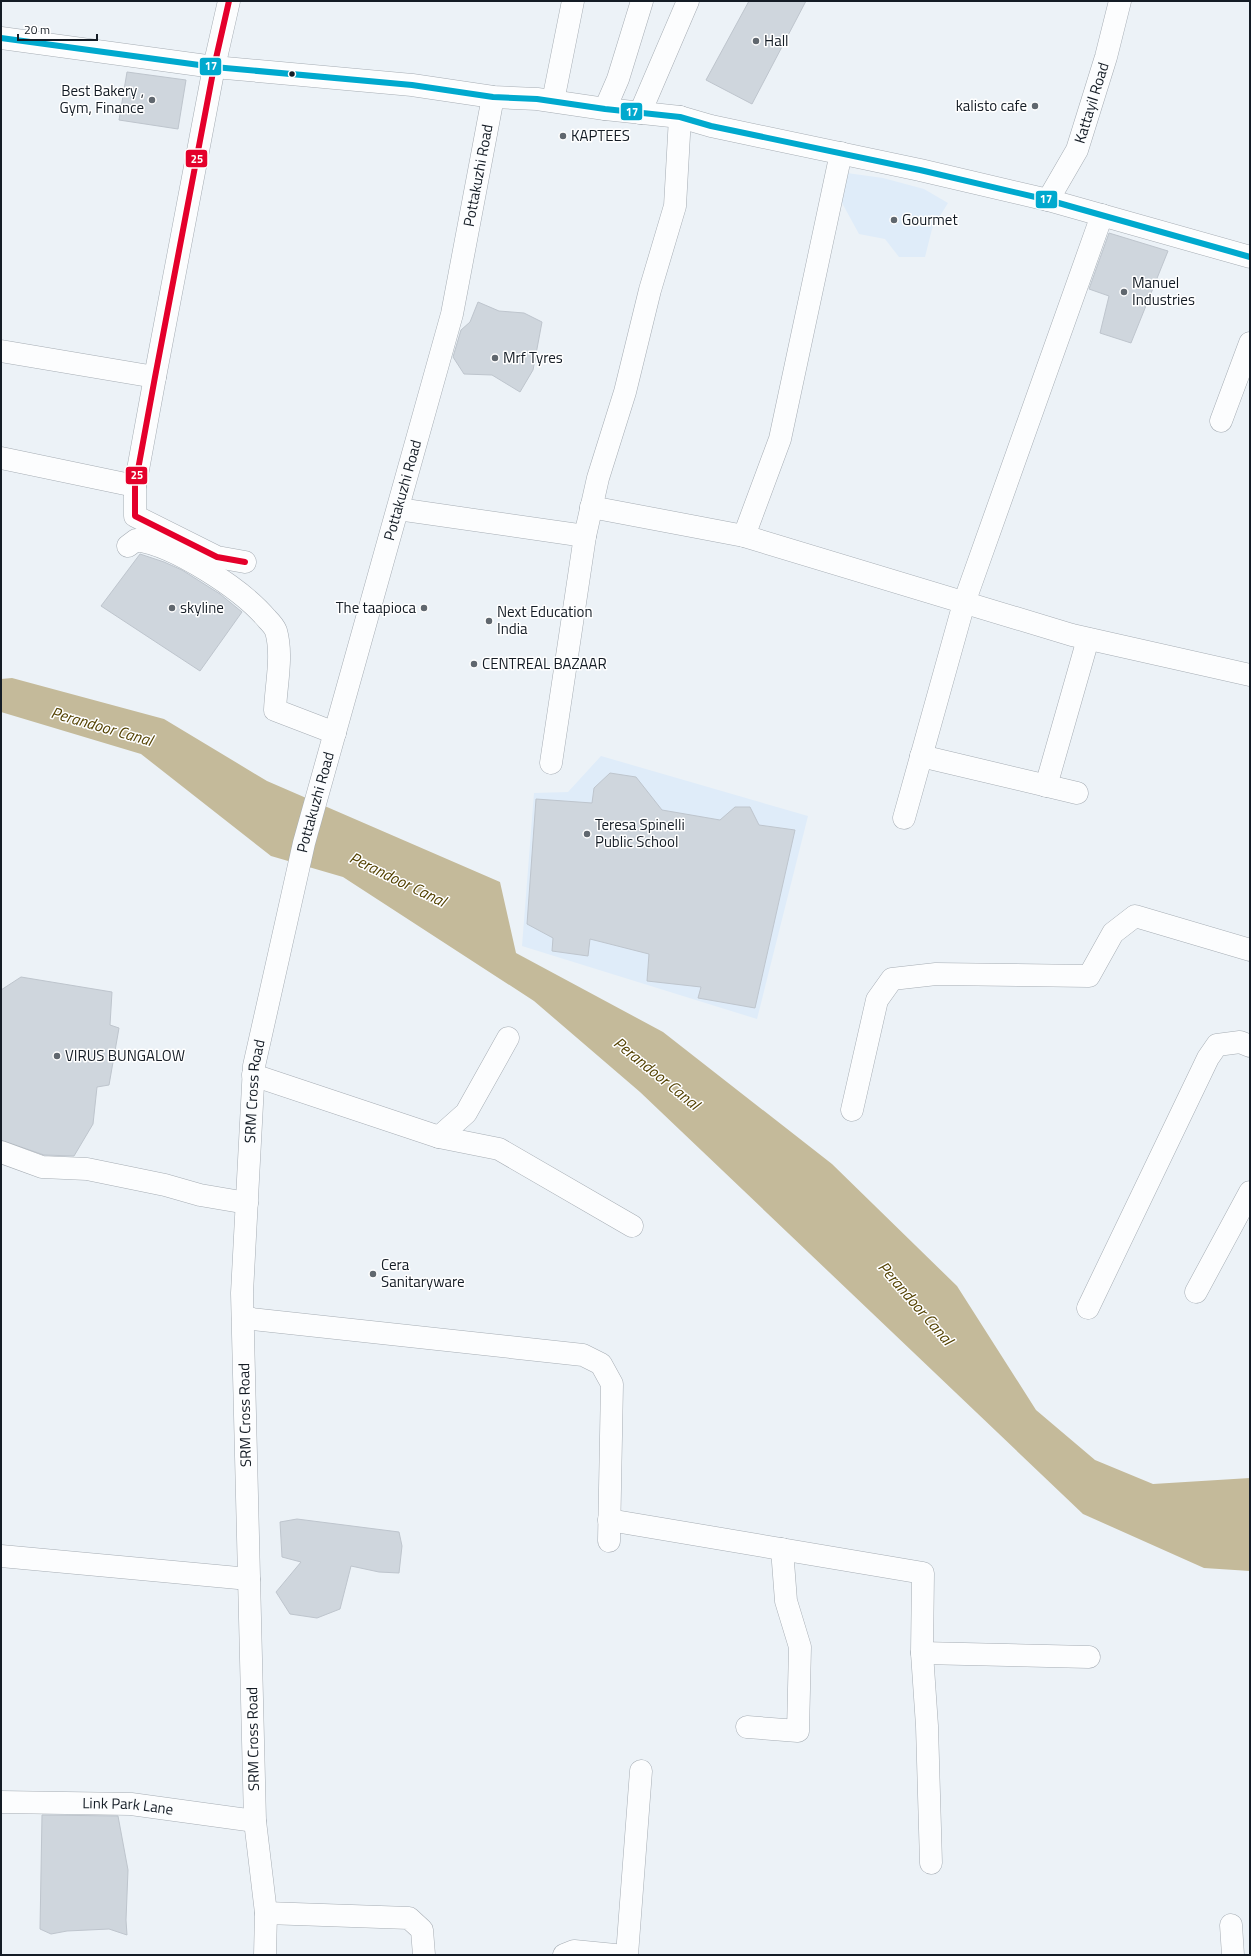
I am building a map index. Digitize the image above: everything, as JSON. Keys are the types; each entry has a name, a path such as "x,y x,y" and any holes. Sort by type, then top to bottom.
{"street":[{"path":"229,1 214,67 155,377 135,486 134,516 217,557 245,562"},
{"path":"553,101 573,1"},
{"path":"605,109 618,79 642,1"},
{"path":"640,113 688,1"},
{"name":"Kattayil Road","path":"1048,200 1077,150 1106,58 1120,1"},
{"path":"1,38 214,67 412,85 494,97 553,101 605,109 680,117 711,126 841,153 1048,200 1250,257"},
{"name":"Pottakuzhi Road","path":"296,879 317,796 452,314 494,97"},
{"path":"551,763 585,536 591,507 598,478 625,392 650,290 675,206 680,117"},
{"path":"744,536 780,440 841,153"},
{"path":"904,818 964,603 1102,215"},
{"path":"1221,421 1250,343"},
{"path":"1,351 155,377"},
{"path":"1,458 135,486"},
{"path":"591,507 744,536 1088,639 1250,675"},
{"path":"398,509 585,536"},
{"path":"128,546 136,540 149,542 188,560 231,585 261,612 275,629 278,644 275,710 335,733"},
{"path":"1046,786 1088,639"},
{"path":"921,756 1077,793"},
{"name":"SRM Cross Road","path":"265,1955 266,1912 255,1821 242,1292 254,1066 296,879"},
{"path":"852,1110 877,1000 892,979 936,974 1089,976 1113,933 1135,916 1250,950"},
{"path":"439,1137 466,1112 508,1038"},
{"path":"1088,1308 1208,1058 1217,1045 1240,1042 1250,1046"},
{"path":"253,1075 439,1137 498,1149 632,1226"},
{"path":"1,1152 42,1167 87,1169 165,1185 200,1195 247,1203"},
{"path":"1196,1292 1250,1192"},
{"path":"243,1318 583,1354 601,1364 612,1384 609,1530 782,1549 923,1573 922,1653 928,1726 931,1863"},
{"path":"747,1727 798,1731 800,1647 786,1601 782,1549"},
{"path":"1,1556 249,1579"},
{"path":"922,1653 1089,1657"},
{"path":"627,1955 641,1771"},
{"name":"Link Park Lane","path":"1,1802 131,1804 255,1821"},
{"path":"266,1912 409,1918 422,1930 424,1955"},
{"path":"1231,1925 1233,1955"},
{"path":"564,1955 574,1951 615,1955"}],"shaded area":[{"name":"Gourmet","path":"847,173 883,178 924,189 948,203 932,229 925,257 899,257 885,239 859,234 835,190"},
{"path":"601,756 808,816 757,1019 522,946 534,793 568,792"}],"water":[{"name":"Perandoor Canal","path":"12,678 164,719 267,781 500,882 516,953 663,1032 832,1164 957,1286 1036,1410 1095,1460 1153,1484 1250,1478 1250,1571 1204,1568 1083,1514 640,1092 534,1001 343,877 271,856 141,754 1,712 1,679"}],"building":[{"name":"Hall","path":"749,1 806,1 752,104 706,80"},
{"name":"Best Bakery , Gym, Finance","path":"127,72 186,80 178,129 119,120"},
{"name":"Manuel Industries","path":"1109,233 1168,251 1131,343 1100,333 1109,296 1089,289"},
{"name":"Mrf Tyres","path":"478,302 499,311 524,313 542,322 533,370 520,392 492,375 464,374 453,357 461,330 470,322"},
{"name":"skyline","path":"140,554 182,570 220,594 242,612 200,671 101,606"},
{"path":"610,773 636,777 662,810 720,820 735,807 750,807 759,825 795,830 755,1008 698,998 701,987 647,981 649,954 590,939 588,956 552,951 553,938 527,924 536,799 592,803 594,788"},
{"name":"VIRUS BUNGALOW","path":"21,977 112,992 110,1025 119,1028 109,1085 97,1087 93,1124 74,1156 44,1155 1,1140 1,990"},
{"path":"297,1519 399,1532 402,1546 399,1573 379,1572 351,1566 340,1609 317,1618 290,1614 276,1592 301,1562 282,1557 280,1522"},
{"path":"42,1815 118,1816 128,1870 126,1920 127,1935 109,1929 67,1931 51,1934 40,1929"}],"transit line":[{"name":"25","path":"229,1 214,67 135,486 135,516 217,557 245,562"},
{"name":"17","path":"1,38 214,67 412,85 493,97 537,99 605,109 680,117 711,126 920,170 1048,200 1250,257"}],"place":[{"name":"Hall","path":"756,41"},
{"name":"Best Bakery , Gym, Finance","path":"152,100"},
{"name":"kalisto cafe","path":"1035,106"},
{"name":"KAPTEES","path":"563,136"},
{"name":"Gourmet","path":"894,220"},
{"name":"Manuel Industries","path":"1124,292"},
{"name":"Mrf Tyres","path":"495,358"},
{"name":"skyline","path":"172,608"},
{"name":"The taapioca","path":"424,608"},
{"name":"Next Education India","path":"489,621"},
{"name":"CENTREAL BAZAAR","path":"474,664"},
{"name":"Teresa Spinelli Public School","path":"587,834"},
{"name":"VIRUS BUNGALOW","path":"57,1056"},
{"name":"Cera Sanitaryware","path":"373,1274"}]}
